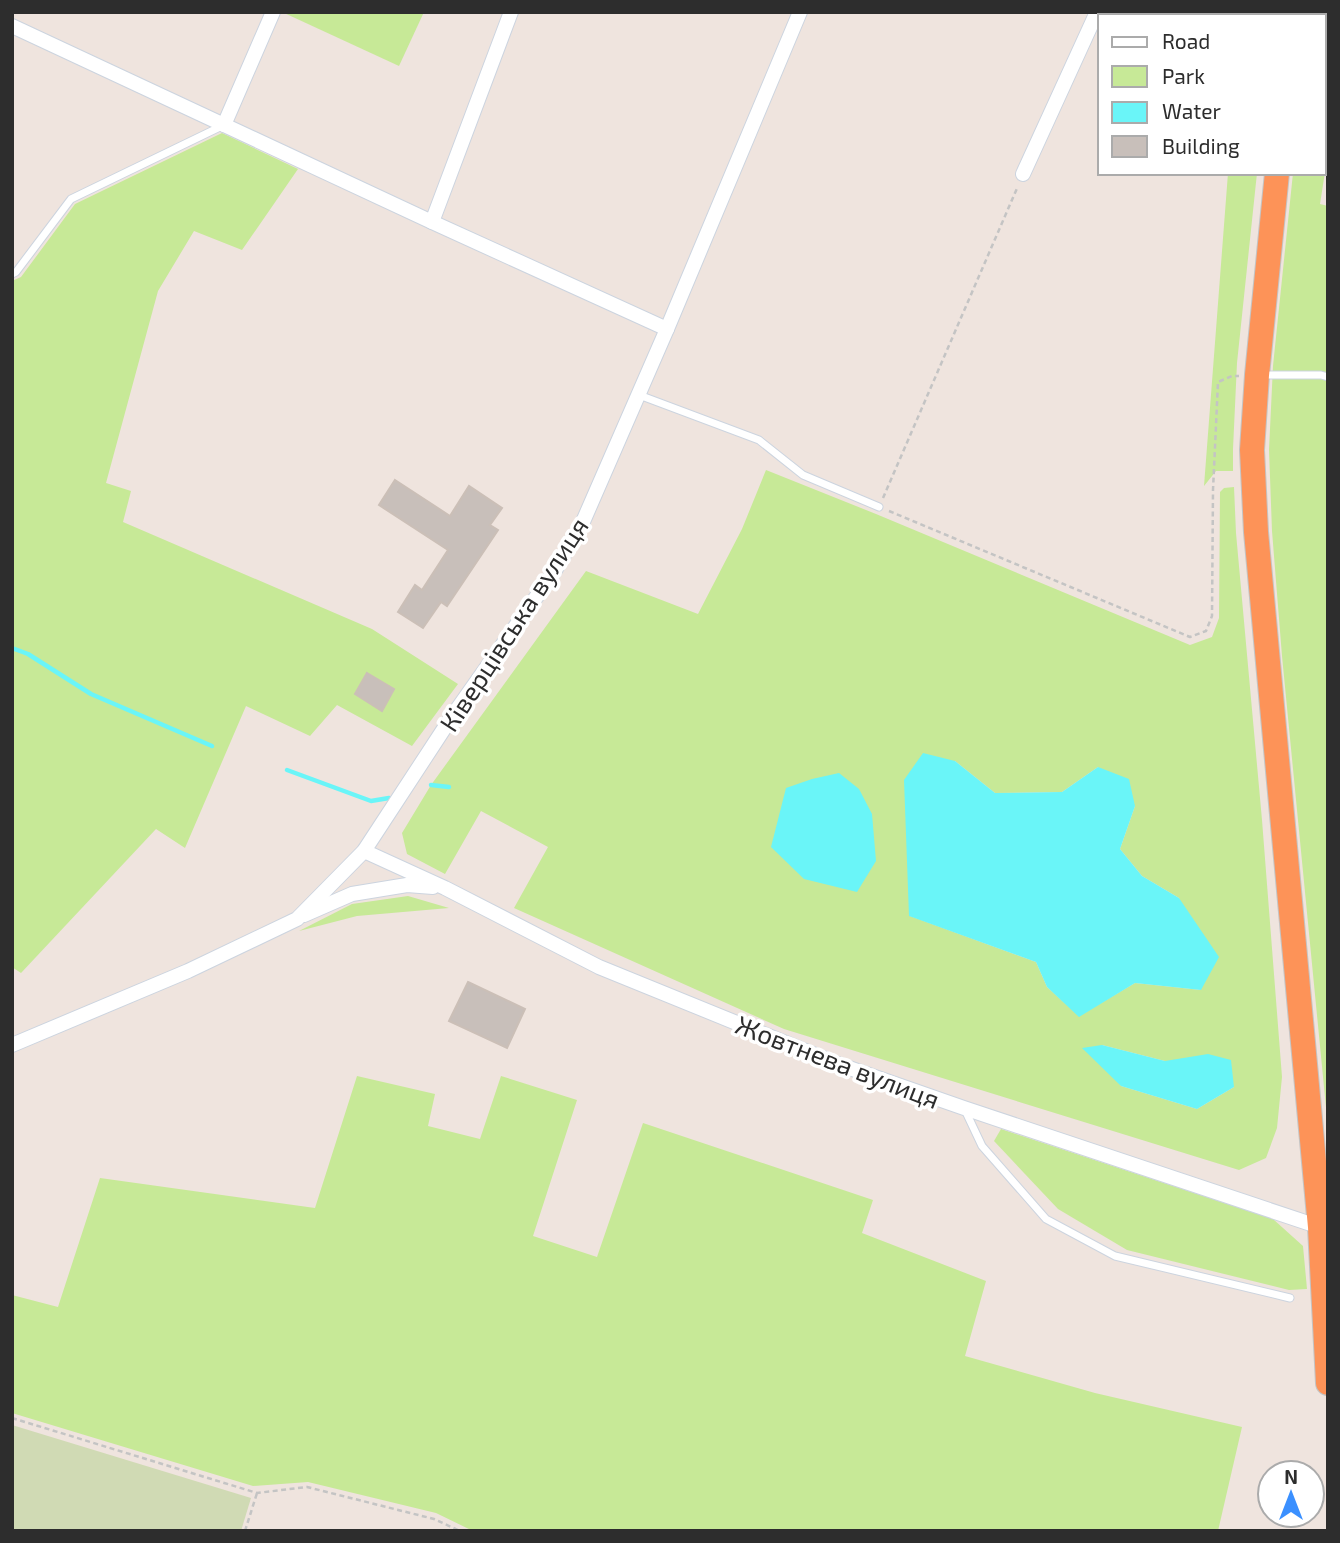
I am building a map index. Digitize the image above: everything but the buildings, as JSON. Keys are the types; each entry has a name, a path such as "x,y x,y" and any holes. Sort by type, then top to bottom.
{"highway":[{"path":"1277,175 1256,375 1252,450 1256,532 1324,1230 1328,1383"}],"street":[{"path":"224,125 273,12"},
{"path":"432,222 511,12"},
{"name":"Ківерцівська вулиця","path":"12,1045 188,971 297,919 364,851 453,715 554,572 582,524 800,12"},
{"path":"1023,174 1097,12"},
{"path":"12,26 667,329"},
{"name":"Жовтнева вулиця","path":"364,851 445,888 598,967 835,1063 1324,1230"},
{"path":"297,919 352,894 407,885 445,888"}],"lane":[{"path":"12,274 71,199 224,125"},
{"path":"1256,375 1321,374 1328,377"},
{"path":"639,395 759,440 803,475 879,507"},
{"path":"964,1108 982,1146 1046,1219 1115,1256 1290,1298"}],"path":[{"path":"1023,174 879,507 1190,638 1206,631 1212,616 1213,489 1218,382 1232,376 1256,375"},
{"path":"12,1418 257,1493 307,1487 434,1519 460,1531"},
{"path":"245,1531 257,1493"}],"green space":[{"path":"282,12 424,12 399,66"},
{"path":"1328,12 1326,166 1326,14 1314,14"},
{"path":"222,133 298,169 242,250 194,231 158,291 106,483 131,491 123,522 372,629 458,684 412,746 337,705 310,736 246,706 185,848 156,829 21,973 12,967 12,281 21,277 75,204"},
{"path":"1228,175 1257,175 1237,363 1233,471 1216,471 1204,486"},
{"path":"1293,175 1325,175 1320,204 1328,206 1328,1128 1272,531 1269,450 1273,366"},
{"path":"766,470 1190,645 1212,637 1219,618 1220,492 1224,488 1234,487 1282,1077 1277,1128 1266,1158 1239,1170 784,1029 514,908 548,847 481,811 445,874 407,854 402,833 431,785 586,571 698,614 742,529","holes":["955,761 995,793 1062,792 1098,767 1135,806 1120,849 1142,876 1179,898 1201,990 1135,983 1079,1016 1047,987 1036,962 910,916","1102,1045 1165,1061 1234,1087 1197,1109 1121,1086"]},
{"path":"408,896 449,908 357,916 299,931 352,904"},
{"path":"357,1076 435,1094 428,1126 480,1139 501,1076 577,1100 533,1236 597,1257 643,1123 873,1200 862,1233 986,1281 965,1356 1095,1393 1242,1427 1218,1531 473,1531 436,1513 308,1482 253,1486 12,1413 12,1295 58,1307 100,1178 315,1208"},
{"path":"1001,1129 1273,1219 1303,1246 1307,1289 1289,1290 1127,1250 1058,1209 994,1141"},
{"path":"12,1425 251,1498 241,1531 12,1531"}],"water":[{"path":"923,753 955,761 995,793 1062,792 1098,767 1129,779 1135,806 1120,849 1142,876 1179,898 1219,957 1201,990 1135,983 1079,1017 1047,987 1036,962 909,916 904,780"},
{"path":"839,773 859,789 872,814 876,861 857,892 804,879 771,847 786,788"},
{"path":"1102,1045 1165,1061 1208,1054 1231,1060 1234,1087 1197,1109 1121,1086 1082,1048"}],"waterway":[{"path":"12,648 28,654 91,694 212,746"},
{"path":"287,770 371,801 389,798"},
{"path":"431,785 449,787"}]}
